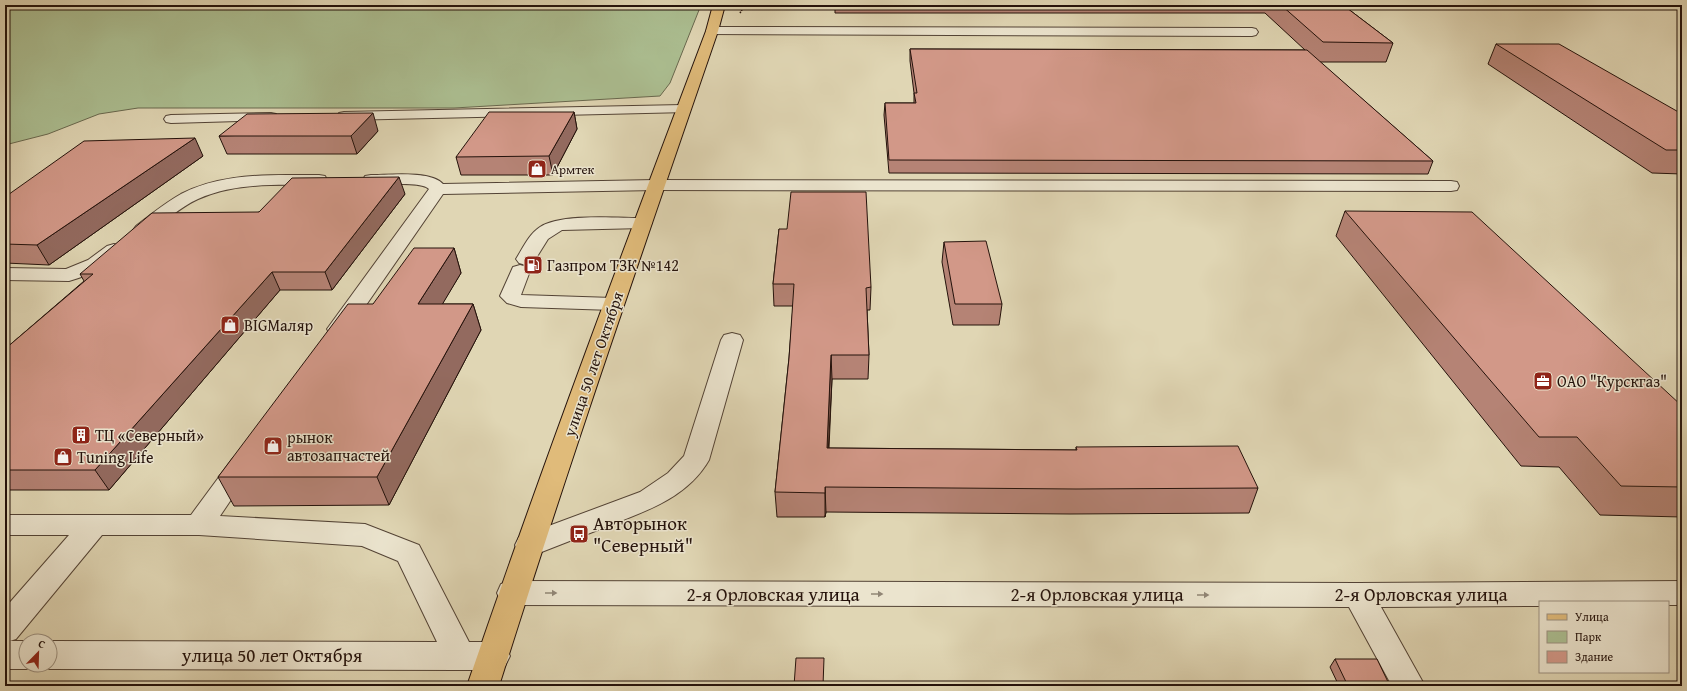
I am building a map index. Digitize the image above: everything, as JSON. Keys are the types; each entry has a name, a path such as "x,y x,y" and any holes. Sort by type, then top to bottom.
{"main road":[{"name":"улица 50 лет Октября","path":"483,686 494,656 512,593 613,304 712,31 719,5"}],"street":[{"path":"712,31 1252,32"},
{"path":"331,116 683,109"},
{"path":"171,120 283,117"},
{"path":"5,274 69,275 95,264 191,195 213,187 236,182 418,180 433,183 438,189"},
{"path":"438,189 656,185 1451,186"},
{"path":"328,344 438,189"},
{"path":"613,304 521,301 510,296 523,264 543,232 555,225 643,223"},
{"path":"529,545 649,499 677,480 696,460 732,340"},
{"path":"199,525 254,447"},
{"path":"5,525 199,525 365,535 409,553 460,656"},
{"path":"5,630 95,525"},
{"name":"2-я Орловская улица","path":"512,593 1358,595 1682,593"},
{"path":"1358,595 1409,686"},
{"path":"5,655 18,655"},
{"name":"улица 50 лет Октября","path":"58,655 494,656"}],"green space":[{"path":"5,5 701,5 670,83 660,96 454,108 138,108 99,114 48,134 5,145"}],"building":[{"path":"1281,5 1343,5 1393,43 1323,42"},
{"path":"1496,44 1559,44 1682,114 1682,150 1666,150"},
{"path":"910,49 1307,50 1433,161 889,160 885,103 916,103 914,93 917,93"},
{"path":"489,112 574,112 549,156 456,157"},
{"path":"373,113 351,136 219,136 247,114"},
{"path":"195,138 37,245 5,244 5,197 84,141"},
{"path":"399,177 325,272 272,272 95,470 5,470 5,349 93,274 80,274 152,213 259,212 292,178"},
{"path":"791,192 866,192 871,287 866,288 869,355 831,355 827,448 1077,450 1076,447 1238,446 1258,488 1076,489 825,487 825,493 775,492 789,358 794,284 773,284 779,229 787,229"},
{"path":"1345,211 1472,212 1682,406 1682,487 1621,486 1577,437 1539,437"},
{"path":"986,241 1002,304 955,304 944,242"},
{"path":"414,248 454,248 418,304 473,304 377,477 218,477 348,304 373,304"},
{"path":"796,658 824,658 823,686 794,686"},
{"path":"1335,659 1377,659 1389,684 1347,684"}],"place":[{"name":"Армтек","path":"537,169"},
{"name":"Газпром ТЗК №142","path":"533,265"},
{"name":"BIGМаляр","path":"230,325"},
{"name":"ОАО \"Курскгаз\"","path":"1543,381"},
{"name":"ТЦ «Северный»","path":"81,435"},
{"name":"рынок автозапчастей","path":"273,446"},
{"name":"Tuning Life","path":"63,457"},
{"name":"Авторынок \"Северный\"","path":"579,534"}]}
